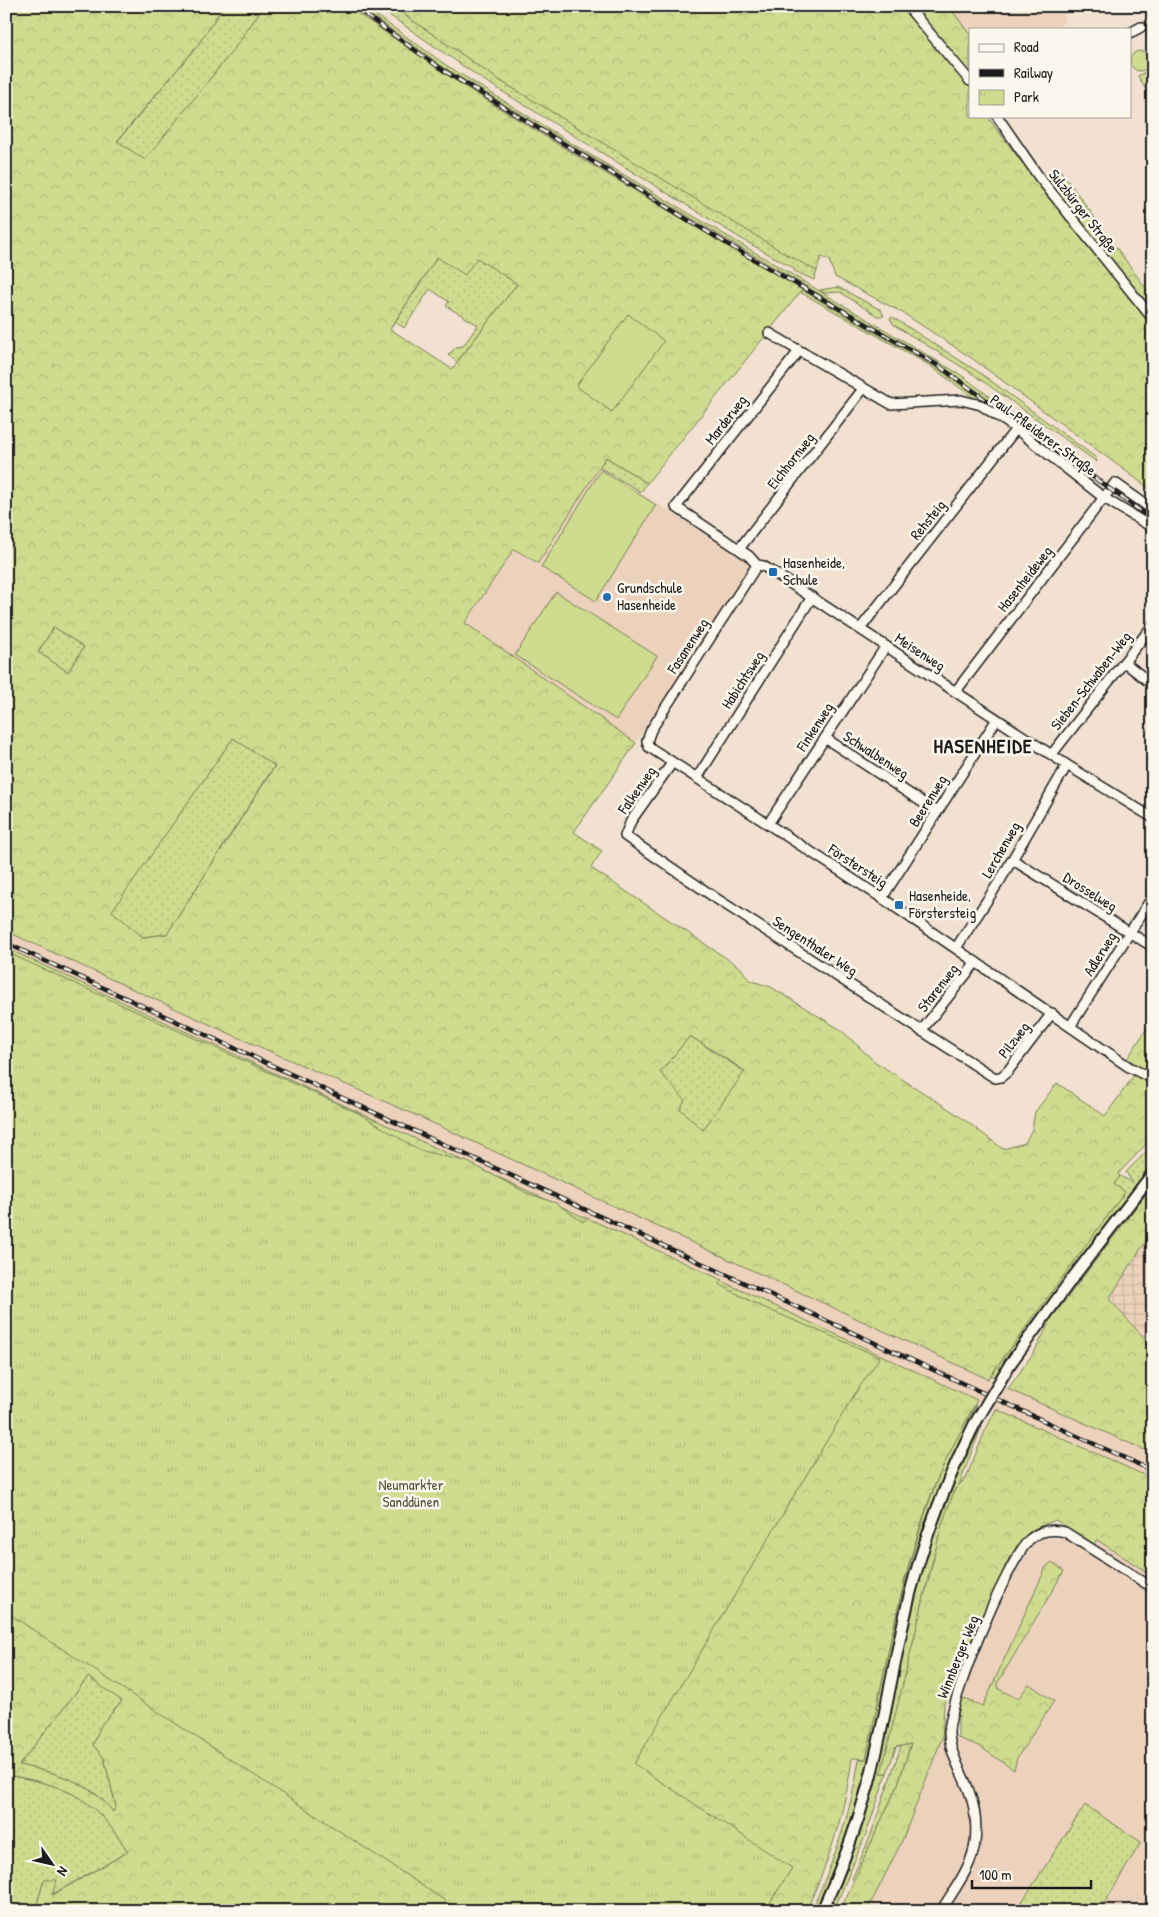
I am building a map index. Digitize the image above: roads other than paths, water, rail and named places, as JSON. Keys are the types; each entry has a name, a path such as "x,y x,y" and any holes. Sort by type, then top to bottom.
{"main road":[{"path":"822,1911 845,1857 868,1786 900,1637 922,1553 946,1486 974,1425 1010,1364 1065,1287 1153,1173"}],"street":[{"path":"908,6 969,80"},
{"path":"1132,32 1141,27"},
{"name":"Sulzbürger Straße","path":"998,118 1039,177 1153,319"},
{"name":"Paul-Pfleiderer-Straße","path":"769,333 863,389 895,405 970,401 988,409 1104,498 1153,528"},
{"name":"Marderweg","path":"676,508 799,351"},
{"name":"Eichhornweg","path":"739,549 863,389"},
{"name":"Rehsteig","path":"860,629 1016,429"},
{"name":"Hasenheideweg","path":"956,691 1116,483 1153,510"},
{"name":"Meisenweg","path":"676,508 752,558 757,565 764,566 1067,765 1153,818"},
{"name":"Fasanenweg","path":"646,744 651,730 757,565"},
{"name":"Habichtsweg","path":"697,778 812,597"},
{"name":"Sieben-Schwaben-Weg","path":"1052,754 1153,625"},
{"name":"Finkenweg","path":"768,824 886,646"},
{"path":"1124,662 1153,685"},
{"name":"Beerenweg","path":"882,898 997,719"},
{"name":"Schwalbenweg","path":"825,738 937,812"},
{"name":"Förstersteig","path":"646,744 672,763 882,898 1071,1025 1129,1067 1153,1079"},
{"name":"Falkenweg","path":"625,833 672,763"},
{"name":"Lerchenweg","path":"956,948 1012,860 1067,765"},
{"name":"Sengenthaler Weg","path":"625,833 631,841 701,889 995,1078"},
{"name":"Drosselweg","path":"1012,860 1153,947"},
{"name":"Adlerweg","path":"1071,1025 1153,896"},
{"name":"Starenweg","path":"921,1031 976,962"},
{"name":"Pilzweg","path":"995,1078 1001,1077 1008,1071 1052,1013"},
{"name":"Winnberger Weg","path":"941,1911 970,1859 975,1839 975,1821 970,1793 950,1744 950,1716 956,1695 999,1593 1022,1549 1038,1534 1054,1530 1066,1532 1153,1588"}],"railway":[{"path":"353,6 443,70 734,248 939,366 1153,520"},
{"path":"6,943 1153,1471"}],"place":[{"name":"Hasenheide, Schule","path":"773,572"},
{"name":"Grundschule Hasenheide","path":"607,597"},
{"name":"Hasenheide, Förstersteig","path":"899,905"}],"district":[{"name":"HASENHEIDE","path":"983,746"}],"park label":[{"name":"Neumarkter Sanddünen","path":"411,1494"}]}
